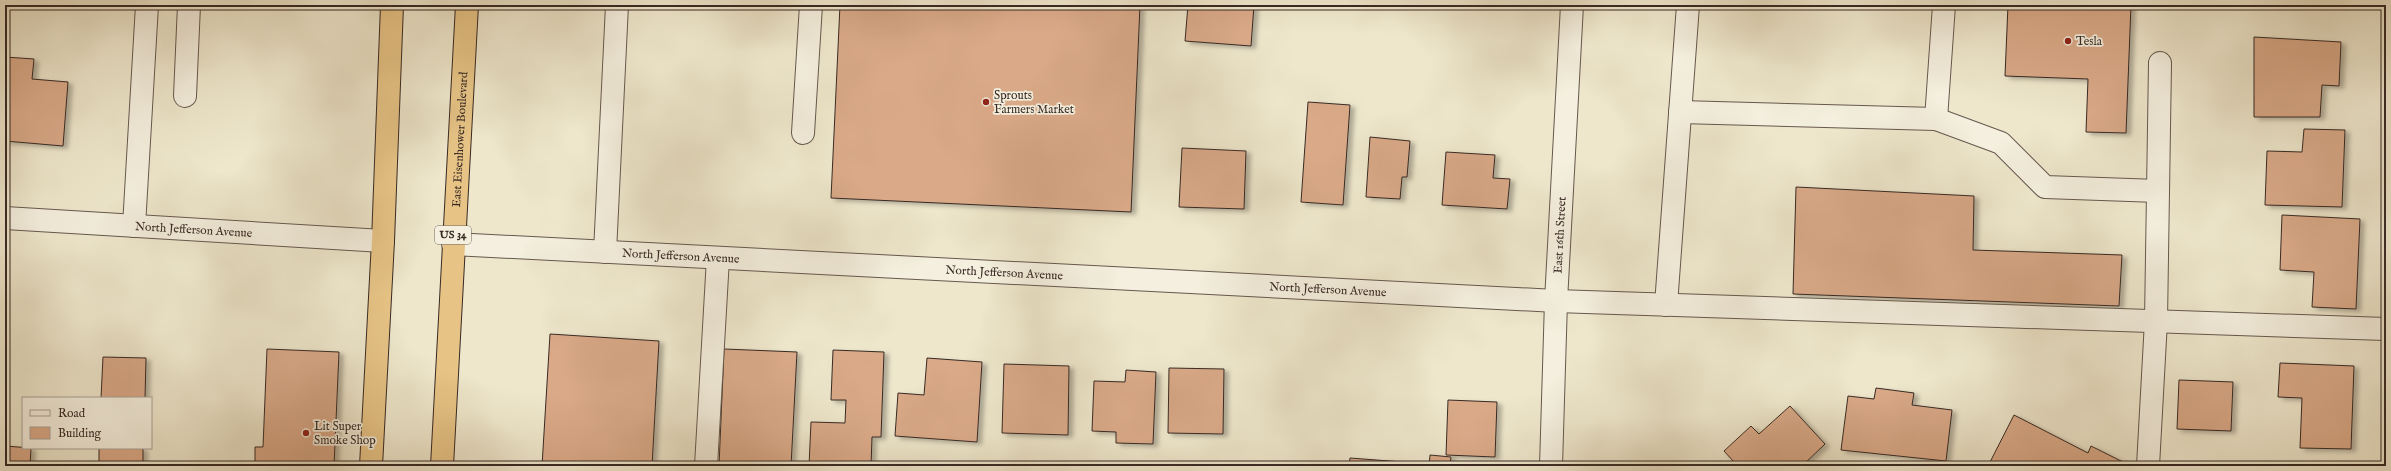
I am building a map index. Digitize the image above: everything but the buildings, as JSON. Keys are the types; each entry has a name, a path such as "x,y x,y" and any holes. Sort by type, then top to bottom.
{"highway":[{"path":"370,466 383,241 392,5"},
{"name":"East Eisenhower Boulevard","path":"442,466 466,5"}],"street":[{"path":"134,226 147,5"},
{"path":"185,96 189,5"},
{"path":"604,252 618,5"},
{"path":"803,133 811,5"},
{"name":"East 16th Street","path":"1551,466 1556,301 1572,5"},
{"path":"1666,305 1688,5"},
{"path":"1936,119 1944,5"},
{"path":"2148,466 2156,321 2160,64"},
{"path":"1680,112 1936,119 2001,143 2045,187 2158,191"},
{"name":"North Jefferson Avenue","path":"5,218 383,241"},
{"name":"North Jefferson Avenue","path":"453,244 1556,301 2386,329"},
{"path":"706,466 718,258"}],"place":[{"name":"Tesla","path":"2068,41"},
{"name":"Sprouts Farmers Market","path":"986,102"},
{"name":"Lit Super Smoke Shop","path":"306,433"}]}
